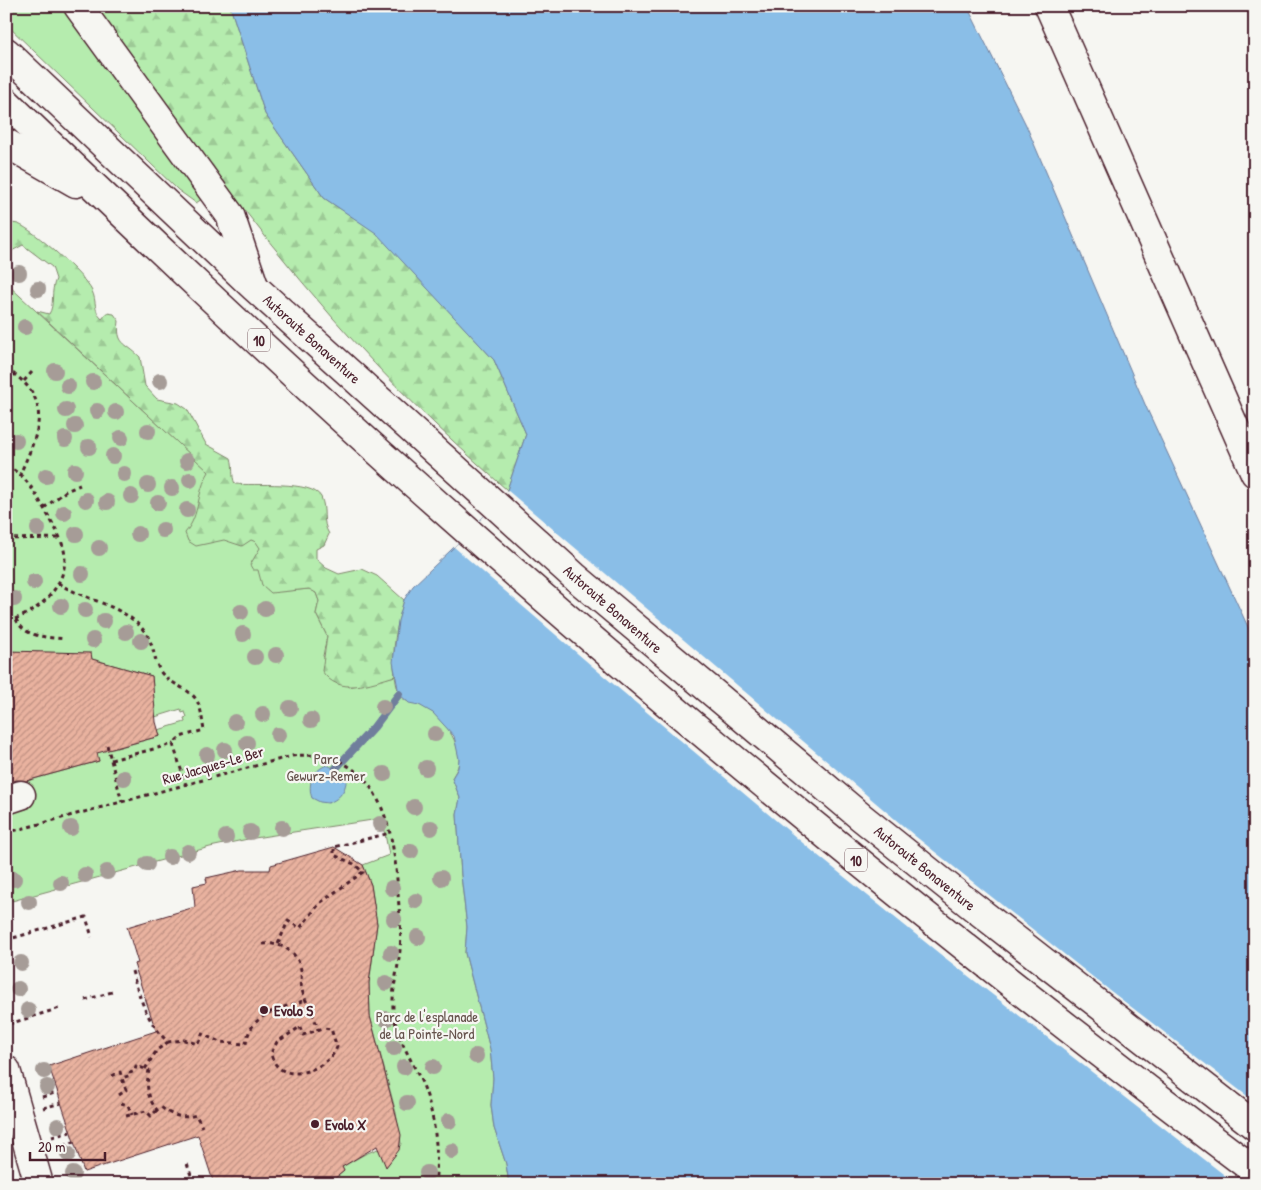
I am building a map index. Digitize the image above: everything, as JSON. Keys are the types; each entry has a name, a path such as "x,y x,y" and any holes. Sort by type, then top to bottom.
{"main road":[{"path":"78,6 230,215 254,287"},
{"path":"1049,6 1255,473"},
{"name":"Autoroute Bonaventure","path":"6,52 254,287 494,506 658,648 861,817 1115,1019 1255,1126"},
{"name":"10","path":"6,102 112,204 470,533 649,688 830,839 1113,1064 1255,1171"},
{"path":"6,143 112,204"},
{"path":"6,1070 39,1184"}],"path":[{"path":"6,369 24,382 36,398 39,419 30,451 20,474"},
{"path":"24,382 32,372"},
{"path":"6,466 20,474 44,508 59,538 65,559 58,583 37,608 16,619 6,621"},
{"path":"44,508 66,491 80,485"},
{"path":"6,539 59,538"},
{"path":"58,583 69,590 105,605 138,624 153,645 160,670 198,702 204,730 180,737 173,744 111,760"},
{"path":"16,619 18,625 28,633 65,639"},
{"path":"173,744 186,785"},
{"path":"107,745 122,802"},
{"name":"Rue Jacques-Le Ber","path":"6,833 292,756 313,755 332,759 347,766 370,784 381,804 396,859 400,951 394,984 394,1016 401,1040 423,1084 430,1107 436,1145 435,1184"},
{"path":"278,944 288,921 300,928 320,903 363,872 354,864 334,855 334,847 390,833"},
{"path":"6,940 86,917 92,937"},
{"path":"263,944 278,944 285,947 298,962 306,1000 315,1017 318,1030"},
{"path":"132,971 143,1009 156,1031 168,1042"},
{"path":"136,984 140,983"},
{"path":"85,1000 112,992"},
{"path":"145,1069 157,1050 168,1042 184,1040 198,1044 202,1034 220,1042 246,1044 249,1032 261,1016 306,1000"},
{"path":"10,1024 60,1008"},
{"path":"300,1027 303,1035 318,1030 326,1028 334,1034 337,1047 330,1060 308,1071 295,1073 288,1072 276,1065 271,1053 277,1042 300,1027"},
{"path":"122,1078 131,1075 130,1072 135,1071 136,1066 149,1070 147,1080 148,1092 151,1102 157,1110"},
{"path":"112,1076 120,1072 126,1090 119,1095"},
{"path":"39,1098 58,1092"},
{"path":"43,1108 61,1103"},
{"path":"122,1103 128,1105 132,1115"},
{"path":"126,1116 146,1111 151,1116 161,1107 178,1116 187,1118 196,1115 202,1127"},
{"path":"51,1138 70,1132"},
{"path":"54,1148 74,1142"},
{"path":"187,1164 194,1184"},
{"path":"125,1184 139,1179 149,1184"}],"green space":[{"path":"6,6 62,6 202,199 196,203 178,190 6,24"},
{"path":"94,6 230,6 265,114 324,198 376,232 494,360 526,434 507,490 439,428 396,385 353,341 301,281 210,165"},
{"path":"6,223 18,224 35,234 80,275 92,291 99,316 102,319 107,313 114,314 119,321 120,339 140,357 145,386 157,399 178,403 187,409 206,444 231,458 235,484 295,486 306,488 321,497 324,506 325,525 329,534 324,545 316,549 316,559 326,568 339,574 362,569 377,576 404,600 395,637 395,676 356,686 337,684 329,679 322,671 327,636 316,614 319,601 316,593 309,589 271,593 262,585 258,570 253,570 250,565 260,548 256,542 251,540 242,546 224,540 196,546 188,541 185,533 194,518 202,487 209,472 37,311 49,314 51,310 56,279 52,267 23,245 6,254"},
{"path":"6,283 316,571 272,592 310,589 316,593 319,601 316,614 327,636 323,656 349,687 395,676 398,691 402,698 420,705 435,714 452,735 459,760 458,767 452,778 460,798 457,814 467,927 465,953 490,1049 493,1078 491,1105 494,1128 506,1164 509,1184 328,1184 344,1171 342,1167 365,1154 378,1149 393,1158 401,1144 396,1113 370,1016 369,983 377,924 371,885 363,865 389,855 385,834 379,819 248,839 210,847 12,901 6,887 6,814 30,808 23,782 99,761 92,749 113,749 160,736 158,730 185,722 184,718 187,717 185,712 182,713 181,709 155,717 152,676 95,660 6,651"}],"water":[{"path":"230,6 967,6 1026,125 1147,409 1255,642 1255,1184 509,1184 506,1164 494,1128 491,1105 493,1078 490,1049 465,953 467,927 457,814 460,798 452,778 458,768 459,759 454,736 433,713 419,705 409,703 399,694 393,662 398,621 404,600 413,586 469,533 507,490 526,434 494,360 376,233 324,198 265,114"},
{"path":"327,765 346,774 343,792 337,799 328,803 312,798 310,788 312,778 318,770"}],"pier":[{"path":"507,490 915,836 1108,989 1255,1102 1255,1184 1236,1184 940,954 816,854 599,672 454,547"}],"building":[{"path":"6,651 91,653 92,659 152,676 156,722 160,736 97,753 99,761 26,781 17,780 6,783"},
{"name":"Evolo S","path":"334,847 363,865 371,885 377,924 369,983 370,1016 401,1135 399,1150 386,1167 377,1146 342,1167 344,1171 328,1184 214,1184 198,1135 84,1172 49,1066 156,1031 134,964 138,963 127,927 195,907 193,886 207,883 206,878 242,870 270,870 271,865"}],"waterway":[{"path":"336,768 374,727 399,694"}],"place":[{"name":"Evolo S","path":"264,1010"},
{"name":"Evolo X","path":"315,1124"}],"park label":[{"name":"Parc Gewurz-Remer","path":"326,766"},
{"name":"Parc de l'esplanade de la Pointe-Nord","path":"427,1024"}]}
